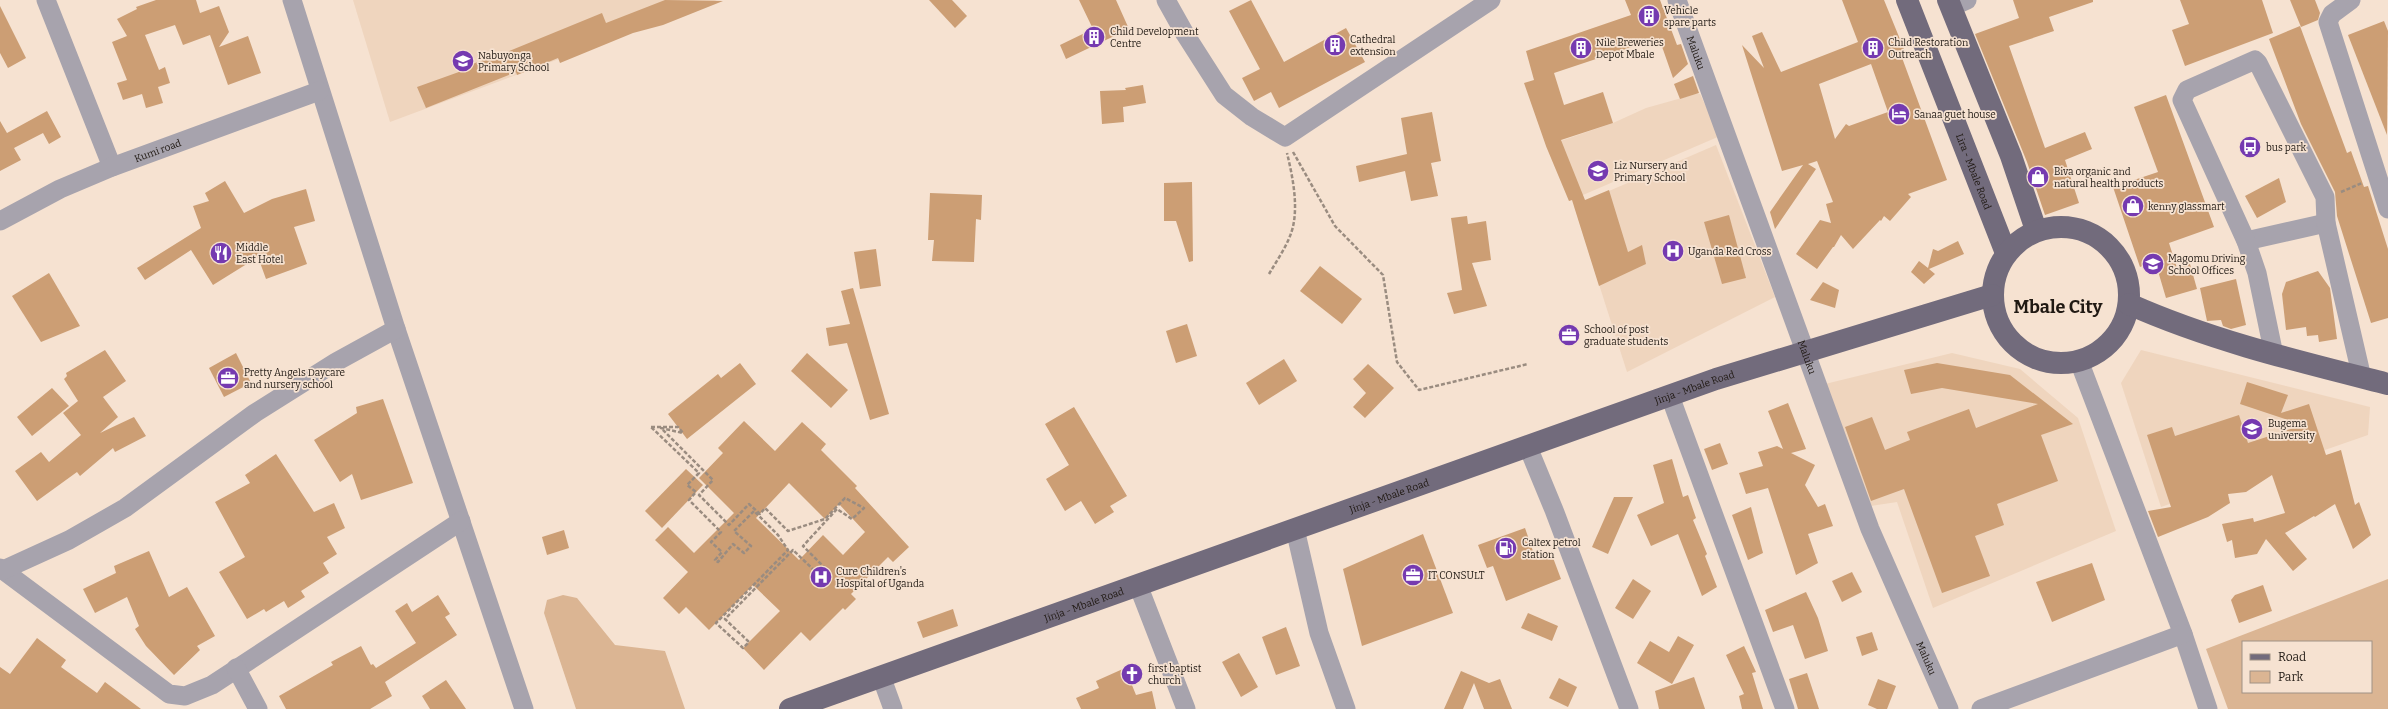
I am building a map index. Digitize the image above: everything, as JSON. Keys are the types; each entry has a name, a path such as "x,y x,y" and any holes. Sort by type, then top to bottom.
{"main road":[{"name":"Lira - Mbale Road","path":"1907,0 2006,253"},
{"path":"1956,2 2036,230"},
{"path":"2071,226 2094,234 2112,248 2123,264 2129,287 2129,304 2116,335 2099,352 2079,361 2060,364 2043,361 2021,351 2004,334 1996,318 1992,295 1995,275 2006,253 2036,230 2071,226"},
{"name":"Jinja - Mbale Road","path":"790,709 1670,396 1804,352 1992,295"},
{"path":"2129,304 2176,323 2274,355 2388,384"}],"street":[{"path":"46,0 112,167"},
{"path":"292,0 396,329 524,709"},
{"path":"1166,0 1185,34 1224,95 1252,117 1285,137 1491,0"},
{"name":"Maluku","path":"1677,0 1804,352 1870,529 1949,709"},
{"path":"2351,0 2332,14 2328,22 2383,170 2388,209"},
{"path":"2274,355 2257,273 2246,241 2182,100 2186,90 2257,61 2325,197 2326,223 2362,378"},
{"name":"Kumi road","path":"0,221 60,189 112,167 320,91"},
{"path":"2246,241 2326,223"},
{"path":"1,569 69,540 125,508 255,413 336,362 396,329"},
{"path":"2079,361 2182,634 2208,709"},
{"path":"1670,396 1785,709"},
{"path":"1528,447 1554,510 1629,709"},
{"path":"1,569 168,694 185,696 212,684 461,521"},
{"path":"1295,529 1319,633 1346,709"},
{"path":"1138,585 1186,709"},
{"path":"1981,709 2182,634"},
{"path":"236,668 258,709"},
{"path":"881,676 893,709"}],"path":[{"path":"1269,274 1290,237 1294,225 1292,173 1285,137"},
{"path":"1285,137 1335,226 1384,275 1397,362 1419,390 1528,364"},
{"path":"2325,197 2383,170"},
{"path":"651,427 678,427 683,433 661,428 713,480 699,495 729,525 749,504 760,514 765,508 788,531 825,519 845,498 864,508 852,519 837,509 804,546 827,570 821,577 793,550 724,619 749,642 743,648 716,623 788,550 778,535 754,511 734,531 750,546 744,553 733,544 718,562 715,560 722,552 711,542 721,532 689,500 696,492 688,485 699,473 651,427"}],"shaded area":[{"name":"Nabuyonga Primary School","path":"353,0 717,0 390,122"},
{"name":"Liz Nursery and Primary School","path":"1700,94 1720,136 1569,201 1546,146 1613,123 1646,108"},
{"name":"Uganda Red Cross","path":"1716,145 1775,297 1627,372 1574,206"},
{"name":"Bugema university","path":"2141,350 2370,407 2368,435 2161,507 2121,383"},
{"path":"1952,353 2020,369 2078,418 2116,531 1933,608 1897,502 1864,507 1825,384"}],"green space":[{"path":"2388,579 2388,709 2228,709 2206,649"},
{"path":"563,595 577,598 615,645 665,651 685,709 576,709 544,613 547,600"}],"building":[{"path":"156,0 196,0 200,13 219,6 229,32 219,47 248,36 261,73 228,85 210,35 183,45 175,25 145,35 159,70 165,67 170,83 158,87 163,103 146,108 142,94 123,100 117,83 127,80 112,42 127,36 117,19 137,9 136,7"},
{"path":"665,0 723,1 663,25 633,33 560,63 558,58 517,75 516,72 426,108 417,87 470,68 469,65 502,54 602,13 606,23"},
{"path":"929,0 952,0 967,16 955,28"},
{"name":"Child Development Centre","path":"1079,0 1116,0 1129,29 1066,59 1060,45 1093,29"},
{"name":"Cathedral extension","path":"1251,0 1284,62 1346,28 1365,62 1279,108 1271,92 1254,101 1242,78 1260,69 1229,11"},
{"path":"1625,0 1660,0 1677,45 1681,44 1688,64 1673,78 1659,38 1554,73 1564,105 1603,92 1613,123 1561,140 1585,200 1609,190 1628,252 1642,245 1646,264 1599,286 1572,200 1569,201 1546,146 1524,83 1534,80 1526,51 1631,15"},
{"path":"1842,0 1884,0 1906,54 1901,55 1947,180 1908,194 1911,197 1890,221 1884,216 1881,221 1880,220 1853,249 1841,235 1834,247 1817,269 1796,254 1820,220 1831,223 1826,204 1833,202 1817,161 1808,164 1816,169 1775,229 1770,212 1803,165 1782,171 1742,45 1764,68 1752,36 1762,32 1781,72 1858,42","holes":["1871,64 1888,112 1849,126 1846,124 1835,139 1819,84"]},
{"path":"2013,0 2093,0 2093,2 2049,17 2054,31 2009,46 2045,148 2085,132 2092,149 2065,160 2079,203 2045,215 2027,162 1975,34 2019,18"},
{"path":"2180,0 2262,0 2273,33 2185,66 2172,30 2189,24"},
{"path":"2290,0 2315,0 2320,13 2318,20 2301,27"},
{"path":"0,6 26,58 8,68 0,53"},
{"path":"2384,21 2388,31 2387,135 2348,35"},
{"path":"2300,26 2347,153 2351,151 2364,187 2368,186 2388,249 2388,318 2371,323 2337,216 2335,192 2301,124 2269,39"},
{"path":"1693,76 1699,93 1680,99 1674,84"},
{"path":"1143,85 1146,103 1123,107 1124,122 1102,124 1100,91 1126,90 1125,88"},
{"path":"2166,95 2214,227 2169,243 2177,268 2190,264 2197,289 2166,298 2155,261 2140,267 2113,187 2158,172 2134,107"},
{"path":"47,111 61,137 49,144 43,133 14,148 21,160 0,171 0,121 7,133"},
{"path":"1432,112 1441,161 1431,163 1438,196 1411,201 1405,171 1359,182 1356,166 1407,154 1401,118"},
{"path":"2279,178 2286,202 2257,218 2245,196"},
{"path":"225,181 244,213 272,199 306,189 315,221 294,227 307,264 266,279 258,257 213,285 191,250 145,280 137,268 201,228 193,206 209,201 205,193"},
{"path":"1192,182 1193,261 1189,262 1176,221 1164,221 1164,183"},
{"path":"930,193 982,195 981,220 976,219 974,262 932,261 934,240 928,240"},
{"path":"1729,215 1746,278 1722,284 1704,222"},
{"path":"1467,216 1468,224 1486,221 1491,260 1472,263 1487,306 1454,314 1447,293 1462,290 1451,218"},
{"path":"1958,241 1964,254 1929,269 1935,274 1924,284 1911,272 1919,261 1928,268 1933,249 1938,251"},
{"path":"876,249 881,286 860,289 854,252"},
{"path":"1320,266 1362,299 1342,324 1300,291"},
{"path":"2318,271 2330,288 2337,339 2319,342 2318,335 2307,336 2306,327 2286,330 2282,294 2286,282"},
{"path":"49,273 80,326 41,342 12,296"},
{"path":"2236,279 2246,325 2231,329 2223,326 2221,320 2207,321 2200,288"},
{"path":"1823,282 1839,290 1835,308 1810,300"},
{"path":"853,288 889,414 870,420 847,343 829,346 826,328 850,324 841,291"},
{"path":"1187,324 1197,356 1176,363 1166,331"},
{"path":"105,350 126,381 103,397 118,417 100,433 134,417 146,436 115,452 113,448 80,476 77,472 37,501 15,471 41,452 49,462 81,435 63,413 78,401 64,379 67,376 66,373"},
{"path":"236,353 251,383 224,397 209,368"},
{"path":"807,353 848,390 831,408 791,371"},
{"path":"1284,359 1297,381 1259,405 1246,383"},
{"path":"740,363 756,384 687,439 668,414 718,374 721,378"},
{"path":"1937,363 2010,375 2073,424 2041,435 2058,481 1997,504 2004,525 1975,536 1990,576 1942,593 1904,489 1871,501 1845,427 1872,417 1885,450 1910,440 1907,432 1969,409 1976,428 2038,404 1942,388 1911,394 1904,370"},
{"path":"1368,364 1394,388 1365,418 1353,407 1366,393 1353,379"},
{"path":"2247,382 2288,395 2281,413 2309,404 2326,455 2341,450 2355,505 2359,502 2371,535 2353,549 2335,504 2315,517 2314,516 2285,533 2307,559 2293,571 2266,539 2257,554 2235,558 2232,540 2227,542 2222,524 2253,518 2254,522 2285,513 2272,475 2246,492 2228,494 2230,503 2208,517 2158,537 2148,511 2171,507 2147,435 2172,427 2175,436 2239,415 2248,443 2303,425 2240,404"},
{"path":"52,388 69,406 32,436 17,417"},
{"path":"383,399 413,483 361,500 352,474 340,482 314,440 357,413 356,407"},
{"path":"1788,403 1806,449 1791,453 1815,465 1805,485 1818,507 1825,504 1833,526 1808,534 1818,563 1796,575 1768,488 1746,494 1739,473 1763,466 1758,452 1777,446 1783,449 1768,411"},
{"path":"1074,407 1127,496 1110,506 1114,512 1095,524 1081,501 1065,511 1046,479 1069,465 1045,424"},
{"path":"744,421 775,451 802,422 826,444 821,450 857,486 855,488 909,547 893,562 888,557 851,594 856,599 845,610 843,608 810,641 801,632 764,670 743,648 780,611 753,585 709,630 686,607 679,614 663,598 688,572 655,540 668,527 694,553 734,513 699,478 723,453 718,448","holes":["789,483 825,519 839,504 865,532 843,555 823,535 799,560 756,518"]},
{"path":"1720,443 1728,464 1712,470 1704,449"},
{"path":"276,454 314,512 334,503 345,528 327,537 337,554 323,563 329,573 301,591 305,597 288,608 284,601 266,612 264,609 247,619 219,572 245,557 215,502 250,483 245,475"},
{"path":"1672,459 1683,497 1688,495 1696,518 1693,520 1707,554 1705,556 1717,587 1702,596 1678,534 1651,546 1637,515 1664,503 1653,465"},
{"path":"686,469 703,485 662,528 645,511"},
{"path":"1614,497 1633,497 1608,554 1592,547"},
{"path":"1751,507 1763,553 1748,560 1732,515"},
{"path":"1525,528 1535,557 1538,560 1552,555 1561,579 1506,601 1493,566 1487,568 1478,545"},
{"path":"564,530 569,548 547,555 542,537"},
{"path":"1423,534 1453,613 1362,646 1343,569"},
{"path":"149,551 169,597 187,587 215,636 197,646 200,650 174,675 146,646 135,629 139,626 127,597 95,613 83,589 116,573 114,566"},
{"path":"2092,563 2105,600 2052,622 2036,582"},
{"path":"1852,572 1862,592 1842,602 1832,581"},
{"path":"1633,579 1651,591 1633,619 1615,608"},
{"path":"2263,585 2272,611 2239,623 2231,600 2235,595"},
{"path":"1806,592 1818,618 1828,651 1805,659 1793,625 1773,632 1765,610"},
{"path":"438,595 450,614 445,617 457,635 385,682 392,696 370,709 286,709 279,696 333,665 331,662 361,646 371,665 373,664 376,668 416,643 395,611 407,603 412,612"},
{"path":"953,609 958,626 923,638 917,622"},
{"path":"1528,613 1558,626 1552,641 1521,628"},
{"path":"1286,627 1300,666 1276,675 1262,637"},
{"path":"1872,632 1878,650 1862,656 1856,637"},
{"path":"1678,636 1694,645 1672,684 1637,663 1650,641 1669,652"},
{"path":"37,638 66,660 61,667 97,693 105,682 141,709 0,709 0,667 10,674"},
{"path":"1744,646 1756,672 1752,673 1763,709 1742,709 1739,696 1744,694 1726,655"},
{"path":"1239,653 1258,687 1241,697 1222,662"},
{"path":"1125,668 1136,695 1152,691 1156,709 1081,709 1076,698 1099,688 1096,681"},
{"path":"1461,671 1489,683 1500,679 1512,709 1484,709 1474,683 1463,709 1444,709"},
{"path":"1807,673 1819,709 1798,709 1789,679"},
{"path":"1694,677 1705,709 1659,709 1655,691"},
{"path":"1559,678 1577,687 1568,707 1549,698"},
{"path":"1878,679 1896,686 1887,709 1877,709 1868,705"},
{"path":"446,680 466,709 430,709 422,696"}],"place":[{"name":"Vehicle spare parts","path":"1649,16"},
{"name":"Child Development Centre","path":"1094,37"},
{"name":"Cathedral extension","path":"1335,45"},
{"name":"Nile Breweries Depot Mbale","path":"1581,48"},
{"name":"Child Restoration Outreach","path":"1873,48"},
{"name":"Nabuyonga Primary School","path":"463,61"},
{"name":"Sanaa guet house","path":"1899,114"},
{"name":"bus park","path":"2250,147"},
{"name":"Liz Nursery and Primary School","path":"1598,171"},
{"name":"Biva organic and natural health products","path":"2038,177"},
{"name":"kenny glassmart","path":"2133,206"},
{"name":"Uganda Red Cross","path":"1673,251"},
{"name":"Middle East Hotel","path":"221,253"},
{"name":"Magomu Driving School Offices","path":"2153,264"},
{"name":"School of post graduate students","path":"1569,335"},
{"name":"Pretty Angels Daycare and nursery school","path":"228,378"},
{"name":"Bugema university","path":"2252,429"},
{"name":"Caltex petrol station","path":"1506,548"},
{"name":"IT CONSULT","path":"1413,575"},
{"name":"Cure Children's Hospital of Uganda","path":"821,577"},
{"name":"first baptist church","path":"1132,674"}],"district":[{"name":"Mbale City","path":"2058,307"}]}
